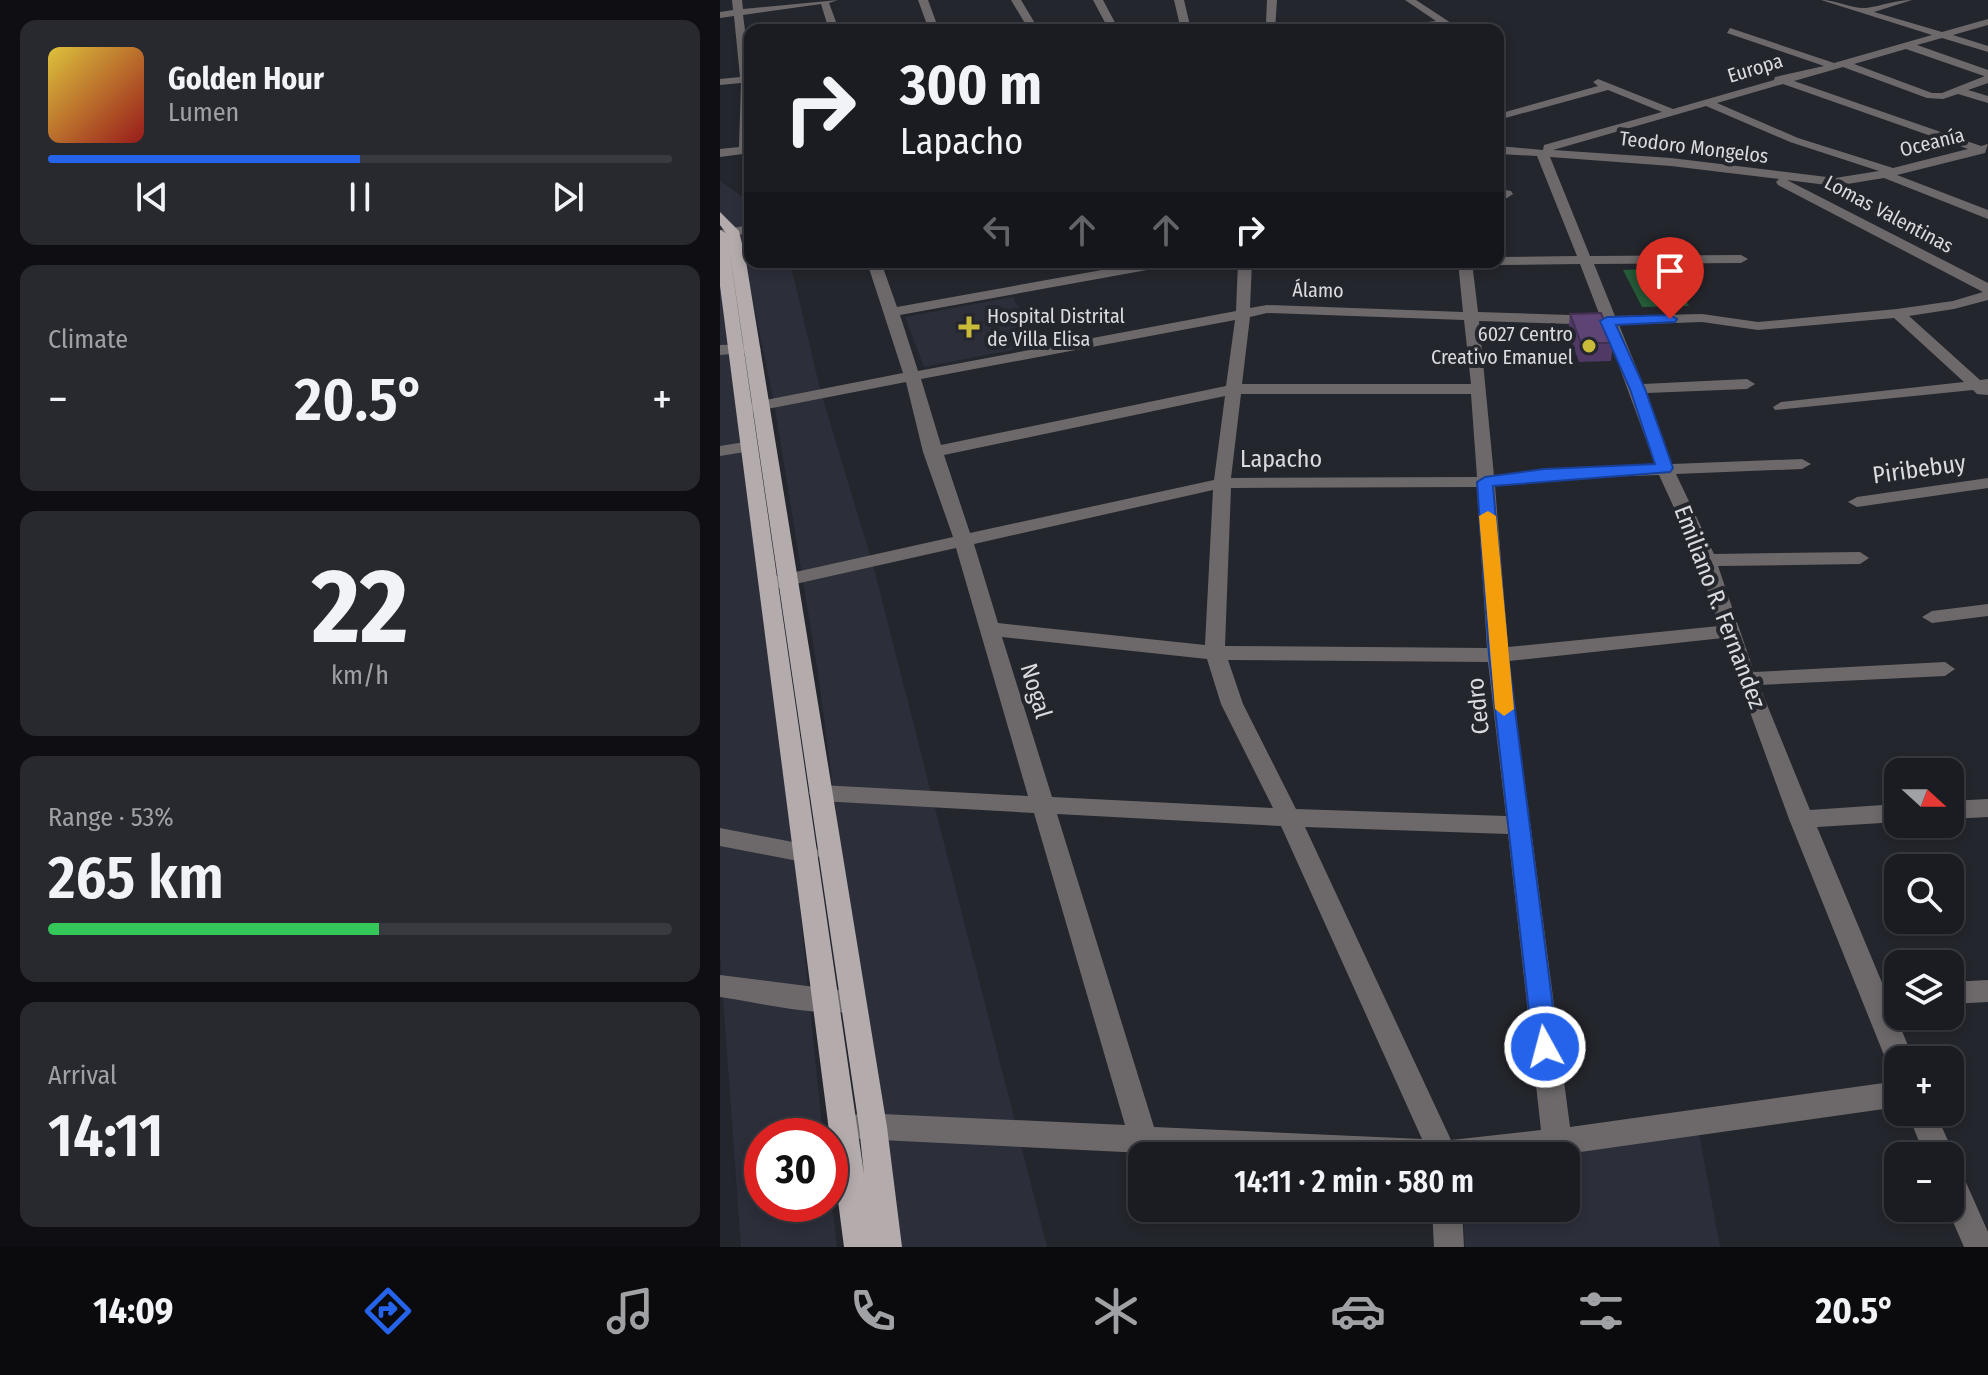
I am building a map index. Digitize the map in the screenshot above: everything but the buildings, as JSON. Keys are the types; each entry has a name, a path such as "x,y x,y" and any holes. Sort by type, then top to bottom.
{"main road":[{"path":"720,216 737,350 754,407 813,839 841,1001 873,1127 887,1247"},
{"path":"754,407 751,446 820,793 813,839 841,1001 840,1118"},
{"path":"848,1176 859,1247"}],"street":[{"path":"737,0 744,50"},
{"path":"923,0 932,24"},
{"path":"1016,0 1030,24"},
{"path":"1098,0 1111,24"},
{"path":"1179,0 1185,24"},
{"path":"1270,24 1272,0"},
{"path":"1410,0 1446,23 1434,24"},
{"path":"1826,0 1988,49"},
{"path":"1865,11 1907,0"},
{"path":"720,15 829,1 833,24"},
{"name":"Europa","path":"1537,153 1830,64 1988,22"},
{"path":"1730,31 1830,64"},
{"path":"1767,43 1791,36"},
{"path":"1906,45 1988,76"},
{"path":"1843,63 1931,96 1960,91 1988,76"},
{"path":"720,82 744,79"},
{"path":"1779,79 1985,149"},
{"path":"1594,81 1672,112"},
{"path":"1504,115 1609,86"},
{"path":"1960,91 1988,100"},
{"path":"1706,102 1794,140 1889,173 1988,215"},
{"path":"720,153 744,149"},
{"name":"Oceanía","path":"1889,173 1985,149"},
{"name":"Teodoro Mongelos","path":"1504,150 1671,162 1771,177 1835,182 1889,173"},
{"name":"Emiliano R. Fernandez","path":"1537,153 1637,389 1665,468 1707,560 1746,679 1801,819 1884,992"},
{"name":"Lomas Valentinas","path":"1771,177 1988,289"},
{"path":"724,233 744,230"},
{"path":"1504,261 1741,259"},
{"name":"Nogal","path":"876,268 893,312 932,452 963,540 1143,1138"},
{"path":"893,312 1136,268"},
{"path":"1245,268 1243,312 1222,483 1215,653 1232,704 1289,818 1438,1142"},
{"name":"Cedro","path":"1466,268 1479,389 1498,655 1557,1142"},
{"name":"Álamo","path":"754,407 1243,312 1470,314 1607,321 1702,318 1758,326 1897,313 1954,305 1988,295"},
{"path":"1897,313 1984,389"},
{"path":"1637,389 1747,384"},
{"path":"932,452 1234,389 1479,389"},
{"path":"1781,407 1984,389"},
{"path":"720,451 751,446"},
{"name":"Lapacho","path":"779,582 1222,483 1485,482 1544,474 1802,464"},
{"name":"Piribebuy","path":"1857,502 1988,483"},
{"path":"1707,560 1860,558"},
{"path":"1932,617 1988,610"},
{"path":"990,629 1215,653 1498,655 1731,631"},
{"path":"1746,679 1945,669"},
{"path":"820,793 1289,818 1518,825"},
{"path":"1964,809 1988,808"},
{"path":"1801,819 1884,814"},
{"path":"720,837 813,839"},
{"path":"720,986 841,1001"},
{"path":"1964,992 1988,991"},
{"path":"1557,1142 1884,1096"},
{"path":"848,1125 1214,1142"},
{"path":"1964,1207 1980,1239"},
{"path":"1448,1222 1449,1247"}],"shaded area":[{"path":"720,181 744,198 744,256 739,232 720,217"},
{"path":"746,268 791,268 821,393 873,565 1047,1247 901,1247 874,1102 818,673 774,403"},
{"path":"720,280 783,742 821,1118 744,1118 744,1222 834,1222 837,1247 741,1247 720,955"},
{"name":"Hospital Distrital de Villa Elisa","path":"1013,297 1037,345 924,367 905,317"},
{"path":"1699,1133 1720,1247 1465,1247 1464,1222 1580,1222 1580,1145"}],"green space":[{"path":"1668,268 1689,306 1642,307 1623,270"}],"slow traffic":[{"path":"1488,516 1504,709"}],"place":[{"name":"Hospital Distrital de Villa Elisa","path":"969,327"},
{"name":"6027 Centro Creativo Emanuel","path":"1589,346"}],"route":[{"path":"1545,1047 1498,655 1485,482 1544,474 1665,468 1637,389 1607,321 1670,319"}]}
